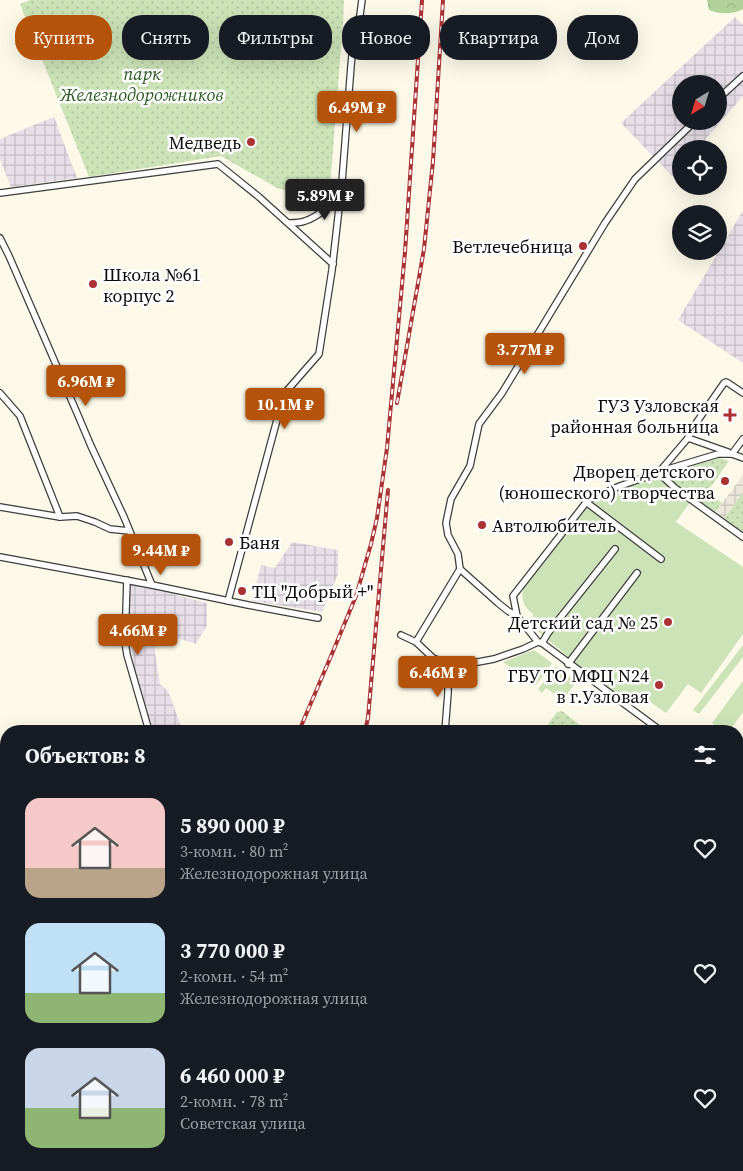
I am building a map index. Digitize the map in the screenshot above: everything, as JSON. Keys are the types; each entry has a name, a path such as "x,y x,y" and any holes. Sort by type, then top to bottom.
{"street":[{"path":"228,601 284,394 319,354 333,264 342,189 351,66 362,0"},
{"path":"728,90 743,76"},
{"path":"416,642 460,569 458,554 448,534 446,523 451,499 470,466 479,424 502,393 605,223 635,179 686,130"},
{"path":"0,193 218,164 289,223 333,264"},
{"path":"289,223 306,221 328,207 337,198 342,189"},
{"path":"1,243 152,585"},
{"path":"659,473 688,438 694,426 724,383 728,383 743,393"},
{"path":"0,393 20,416 60,516"},
{"path":"688,438 743,458"},
{"path":"732,454 743,439"},
{"path":"517,616 514,596 586,502 620,486 668,469 718,454 732,454"},
{"path":"659,473 675,488 743,537"},
{"path":"586,502 661,559"},
{"path":"0,507 60,516 77,516 110,529 129,531"},
{"path":"401,635 416,642 434,658 448,664 478,662 523,650 540,643 614,550"},
{"path":"0,557 318,618"},
{"path":"460,569 508,611 517,616 540,643 653,725"},
{"path":"568,664 637,574"},
{"path":"126,580 125,642 147,725"},
{"path":"445,725 448,664"}],"shaded area":[{"path":"735,17 743,25 743,96 728,113 728,75 673,75"},
{"path":"672,76 672,130 713,130 705,140 672,140 672,176 621,123"},
{"path":"54,117 77,178 11,187 0,159 0,139"},
{"path":"743,212 743,363 678,320 714,260 727,260 727,237"},
{"path":"743,475 743,492 723,520 714,514"},
{"path":"292,542 338,550 338,574 322,612 252,601 261,565 275,568"},
{"path":"129,583 165,590 179,596 207,603 207,625 196,644 174,637 170,644 154,647 160,684 168,691 181,725 148,725 133,664 130,643"}],"green space":[{"name":"парк Железнодорожников","path":"30,0 344,0 330,187 308,197 277,188 221,156 89,177 42,60 112,60 112,15 24,15 20,4"},
{"path":"707,0 743,0 743,9 730,13 709,10"},
{"path":"719,458 729,461 707,492 722,503 714,514 662,475"},
{"path":"659,478 690,502 676,522 743,567 743,634 701,693 688,684 666,713 640,695 636,699 632,698 628,703 574,663 528,622 533,617 533,614 525,606 522,595 524,587 586,508 605,496 641,482"},
{"path":"743,492 743,534 723,520"},
{"path":"743,645 743,657 699,714 693,710"},
{"path":"534,650 552,663 536,685 503,662"},
{"path":"556,666 576,682 563,700 546,688 542,693 538,689"},
{"path":"743,681 743,712 733,725 714,725 712,723"},
{"path":"562,711 580,725 547,725 557,712"}],"railway":[{"path":"302,725 356,596 377,518 387,448 405,252 422,0"},
{"path":"397,403 424,249 433,161 443,0"},
{"path":"366,725 388,490"}],"place":[{"name":"Медведь","path":"251,142"},
{"name":"Ветлечебница","path":"583,246"},
{"name":"Школа №61 корпус 2","path":"93,284"},
{"name":"ГУЗ Узловская районная больница","path":"730,415"},
{"name":"Дворец детского (юношеского) творчества","path":"725,481"},
{"name":"Автолюбитель","path":"482,525"},
{"name":"Баня","path":"229,542"},
{"name":"ТЦ \"Добрый +\"","path":"242,591"},
{"name":"Детский сад № 25","path":"668,622"},
{"name":"ГБУ ТО МФЦ N24 в г.Узловая","path":"659,685"}]}
